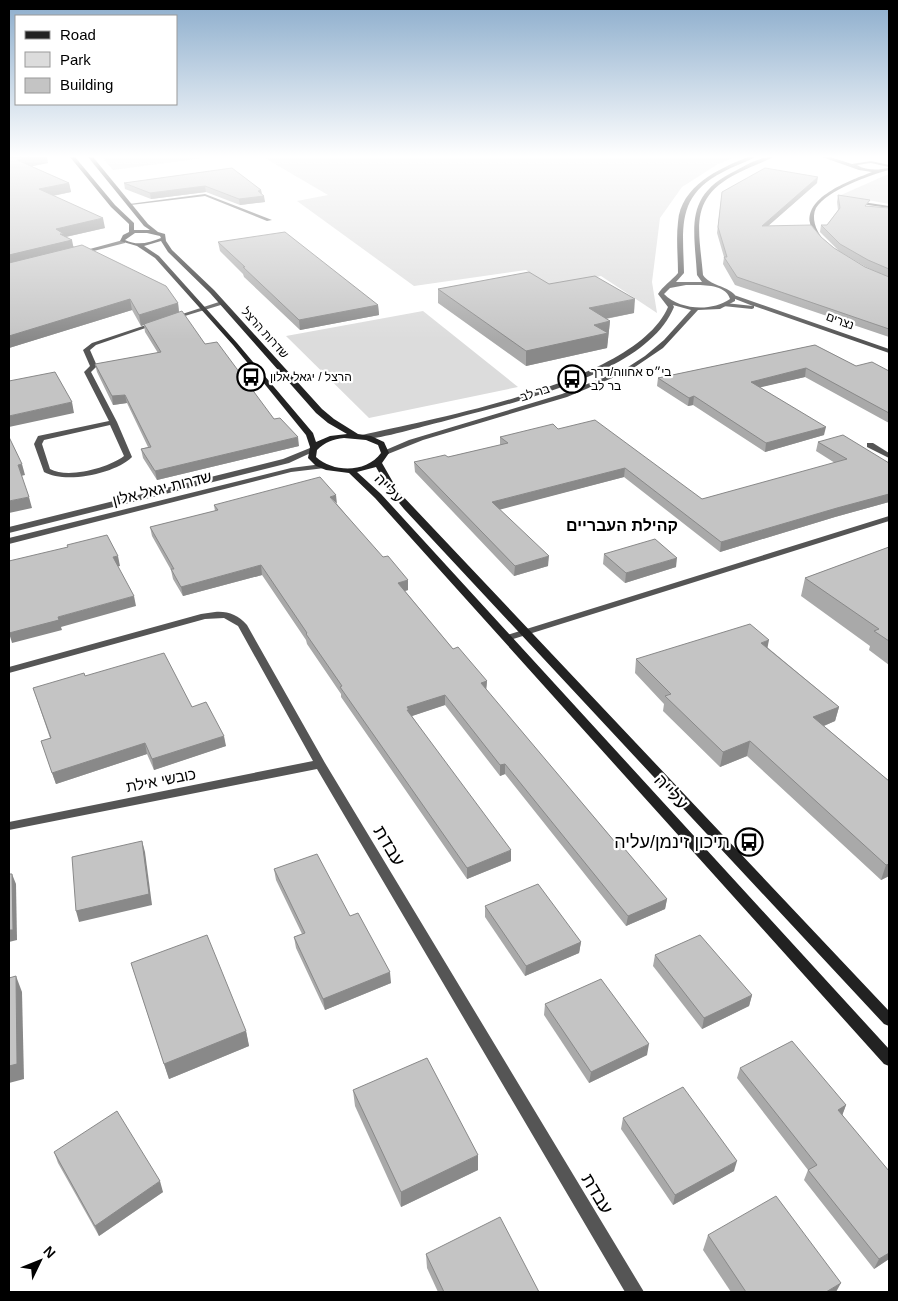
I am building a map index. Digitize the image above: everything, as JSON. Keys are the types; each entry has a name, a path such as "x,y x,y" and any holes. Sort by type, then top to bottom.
{"main road":[{"path":"128,218 132,224 131,233"},
{"path":"141,218 146,225 157,232"},
{"path":"157,232 131,233 123,237 122,240 123,242 138,245 150,244 162,239"},
{"name":"שדרות הרצל","path":"157,232 163,235 162,239 167,248 193,271 320,411 340,427 356,436"},
{"path":"138,245 157,257 203,308 310,435 313,448 312,458 322,466 336,470 350,470 361,469 378,463 383,458 385,452 381,444 365,437 356,436 336,437 313,448"},
{"name":"עלייה","path":"378,463 394,492 407,507 889,1020"},
{"name":"עלייה","path":"350,470 378,496 889,1058"}],"street":[{"path":"263,218 269,220"},
{"path":"667,301 661,294 662,290 671,285 682,274 681,218"},
{"path":"697,218 700,275 710,284"},
{"path":"812,218 813,227 826,246"},
{"path":"75,253 123,242"},
{"path":"671,285 686,283 710,284"},
{"name":"נצרים","path":"710,284 728,291 732,296 889,351"},
{"path":"725,305 733,300 732,296"},
{"name":"נצרים","path":"667,301 679,306 698,308 713,308 725,305 754,307 782,312"},
{"name":"בר לב","path":"365,437 415,427 514,399 575,379 611,363 644,341 660,326 670,311 671,307 667,301"},
{"path":"113,422 41,438 38,444 48,470 53,474 63,476 116,466 124,462 128,457 113,422 87,372 94,366 86,350 88,347 222,303"},
{"name":"בר לב","path":"385,452 407,443 590,386 629,369 663,346 679,329 688,315 698,308"},
{"path":"870,445 889,456"},
{"name":"שדרות יגאל אלון","path":"9,530 286,460 313,448"},
{"name":"שדרות יגאל אלון","path":"9,541 291,470 322,466"},
{"path":"507,638 889,518"},
{"name":"עבדת","path":"9,670 204,616 222,614 229,616 242,625 320,764 635,1292"},
{"name":"כובשי אילת","path":"9,826 320,764"}],"green space":[{"path":"320,218 660,218 652,282 657,313 601,276 550,287 526,270 414,286"},
{"path":"423,311 518,387 369,418 286,336"}],"building":[{"path":"9,218 103,218 56,229 64,234 60,234 72,240 9,255"},
{"path":"719,218 771,218 762,226 811,225 834,248 865,267 889,277 889,329 737,277 724,257 727,257 718,227"},
{"path":"833,218 889,218 889,269 868,260 840,244 821,225 827,225"},
{"path":"285,232 378,305 299,320 218,242"},
{"path":"82,245 166,286 178,303 139,315 130,299 9,336 9,263"},
{"path":"529,272 549,284 595,276 635,299 589,308 610,321 594,325 608,333 526,351 438,289"},
{"path":"182,311 205,344 217,342 274,419 280,418 298,437 155,471 141,449 151,447 125,395 112,396 95,364 161,352 144,324"},
{"path":"815,345 856,366 872,362 889,371 889,413 806,368 751,382 826,427 766,443 694,396 689,398 658,378"},
{"path":"55,372 72,402 9,416 9,381"},
{"path":"595,420 702,499 847,459 818,442 843,435 889,463 889,494 721,542 625,468 492,502 549,556 515,566 414,462 445,455 448,457 508,443 500,437 553,424 558,429"},
{"path":"9,437 22,464 18,465 29,497 9,501"},
{"path":"320,477 336,495 330,497 383,557 388,556 408,580 398,583 453,649 458,647 487,681 481,683 615,842 618,841 667,899 628,916 505,764 500,765 445,695 407,707 409,710 407,710 511,850 467,868 340,687 342,686 261,565 181,587 171,569 174,569 150,527 218,510 214,505"},
{"path":"107,535 118,556 113,557 134,596 58,617 59,620 9,633 9,561 68,547 67,545"},
{"path":"655,539 677,558 626,573 604,554"},
{"path":"889,547 889,641 874,631 879,629 805,578"},
{"path":"750,624 769,640 761,643 839,707 813,717 889,781 889,864 886,865 750,741 723,752 665,696 671,694 636,659"},
{"path":"164,653 192,707 206,702 224,736 152,759 145,743 52,773 41,741 51,738 33,688 84,673 85,676"},
{"path":"142,841 149,894 76,911 72,857"},
{"path":"317,854 350,916 358,913 390,972 323,999 294,937 305,933 274,869"},
{"path":"9,874 12,874 13,930 9,930"},
{"path":"538,884 581,942 526,966 485,906"},
{"path":"207,935 246,1031 164,1064 131,963"},
{"path":"700,935 752,995 704,1018 655,955"},
{"path":"16,976 17,1064 9,1066 9,978"},
{"path":"601,979 649,1044 591,1072 545,1004"},
{"path":"792,1041 846,1105 838,1110 889,1171 889,1253 879,1259 808,1170 817,1165 740,1068"},
{"path":"427,1058 478,1155 401,1192 353,1090"},
{"path":"683,1087 737,1161 675,1195 623,1118"},
{"path":"117,1111 160,1181 95,1226 54,1152"},
{"path":"776,1196 841,1283 826,1292 746,1292 708,1235"},
{"path":"500,1217 539,1292 444,1292 426,1254"}],"place":[{"name":"הרצל / יגאל אלון","path":"251,377"},
{"name":"בי״ס אחווה/דרך בר לב","path":"572,379"},
{"name":"תיכון זינמן/עליה","path":"749,842"}],"district":[{"name":"קהילת העבריים","path":"622,525"}]}
